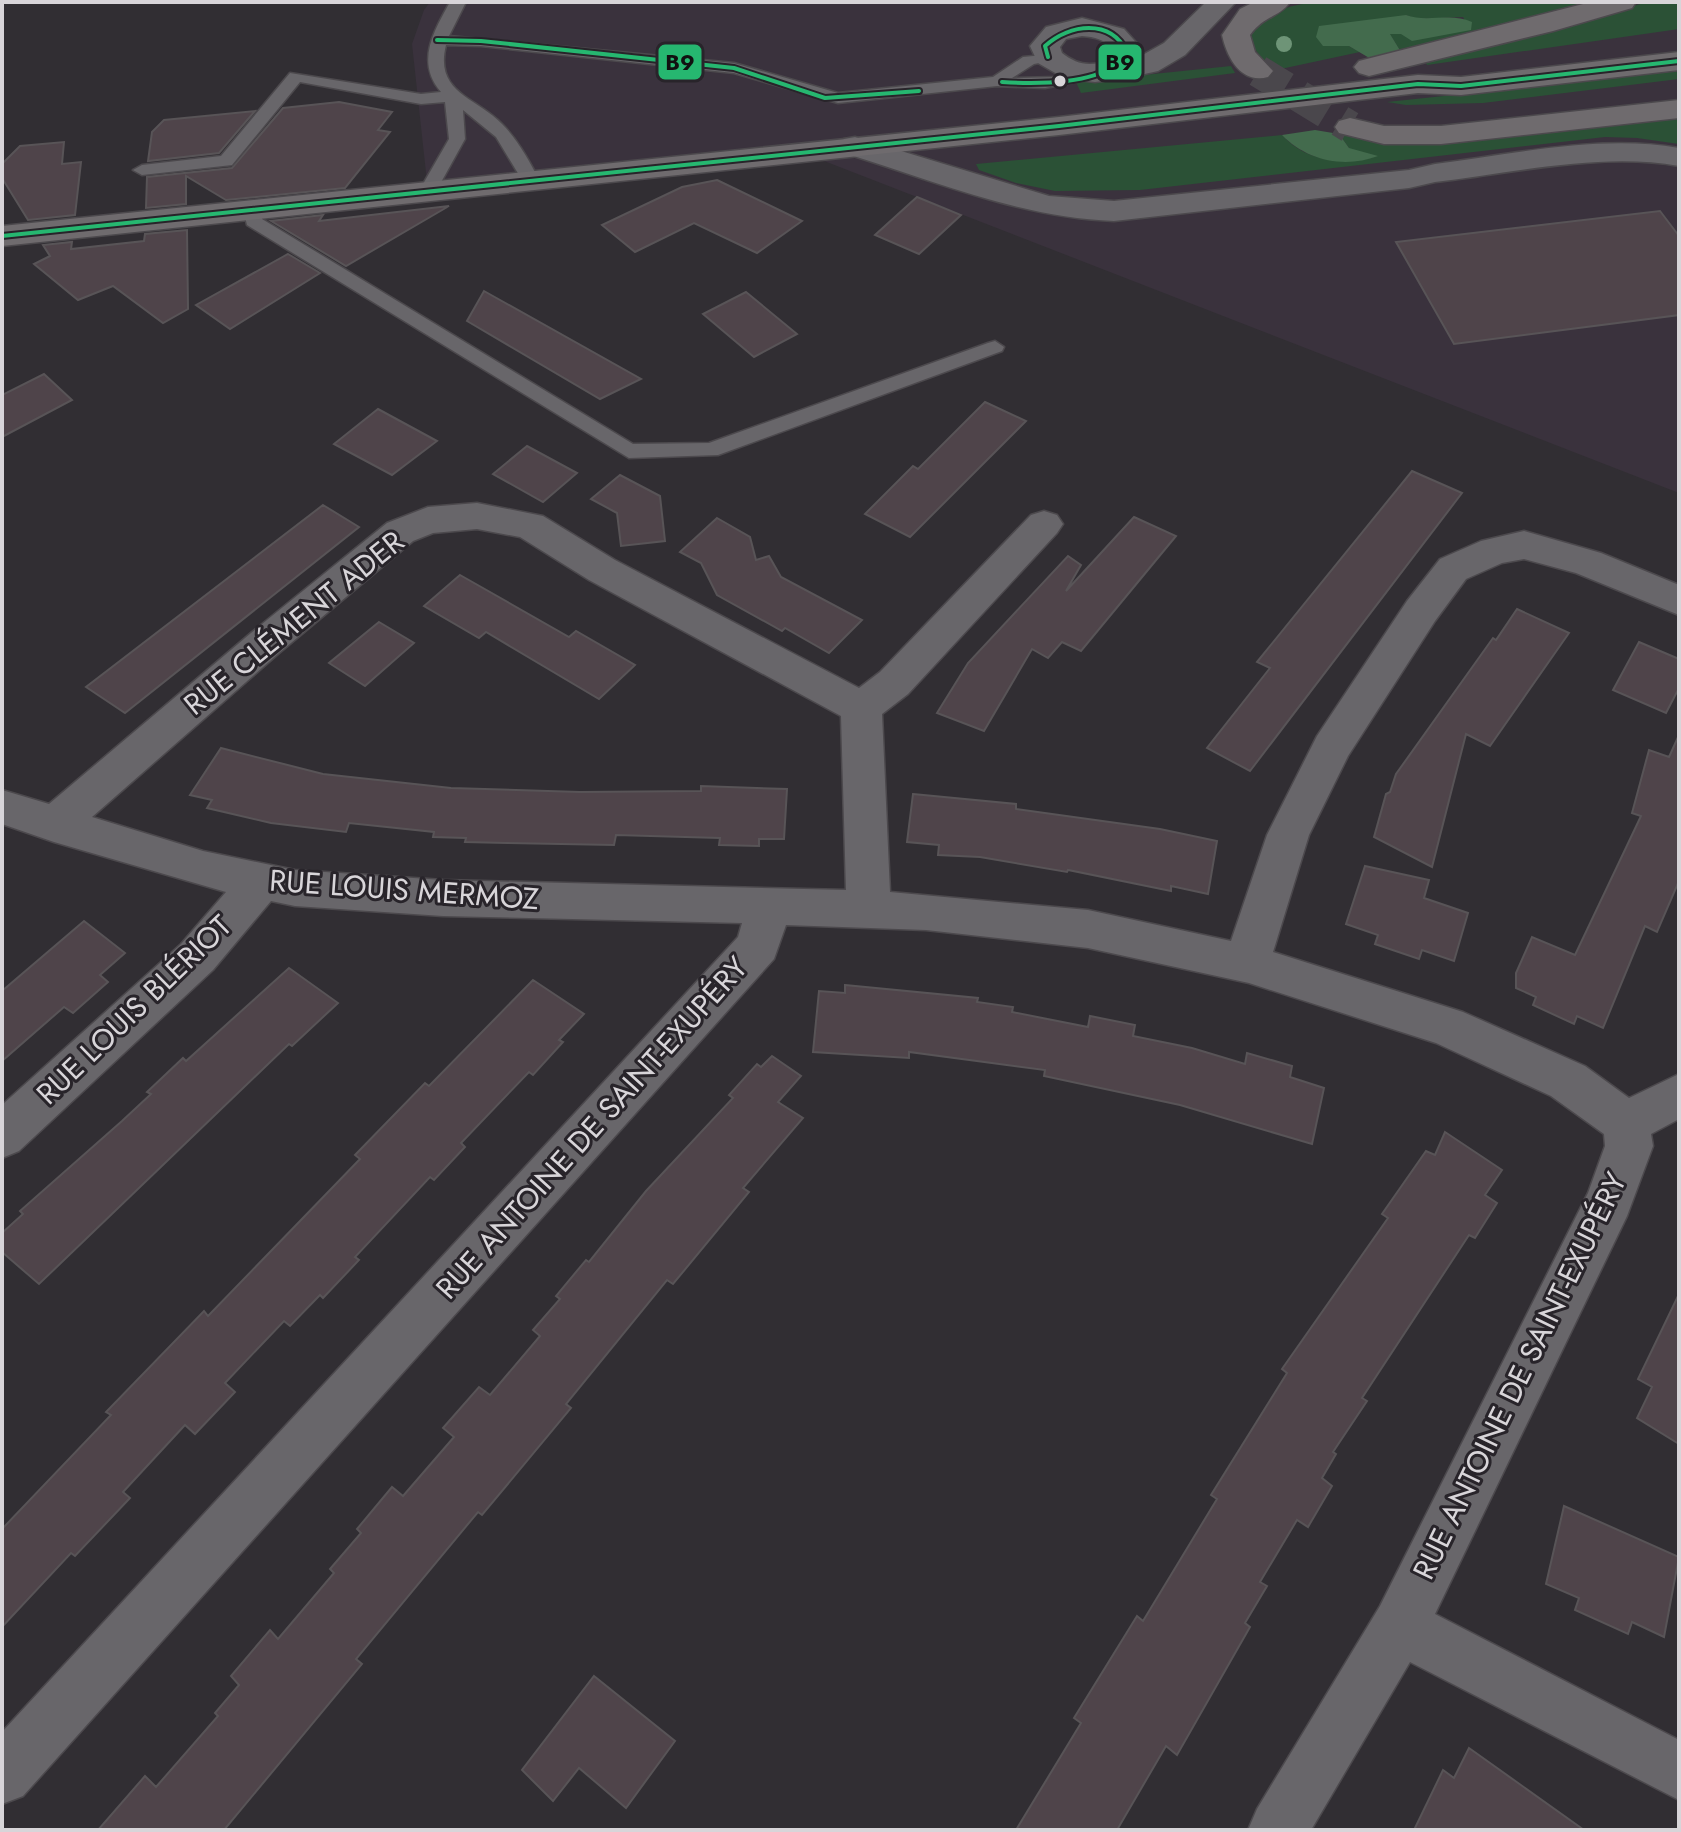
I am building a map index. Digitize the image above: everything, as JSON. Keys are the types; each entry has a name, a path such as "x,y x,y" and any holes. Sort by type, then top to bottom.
{"street":[{"path":"1082,27 1104,2"},
{"path":"1102,70 1126,58 1125,45 1111,33 1082,27 1052,35 1045,46 1048,57 1069,70 1102,70 1135,69 1165,58 1222,2"},
{"path":"1258,71 1238,49 1236,35 1250,15 1276,2"},
{"path":"1059,126 1143,99 1338,74 1543,25 1622,2"},
{"path":"1418,84 1455,73 1679,43"},
{"path":"2,236 1059,126 1418,84 1461,86 1679,61"},
{"path":"1059,126 1151,130 1348,110 1473,113 1679,89"},
{"path":"1350,127 1384,135 1441,135 1679,109"},
{"path":"855,146 1031,201 1073,210 1154,208 1612,152 1652,152 1679,157"},
{"name":"RUE CLÉMENT ADER","path":"54,825 265,643 400,532 428,520 477,516 530,525 602,570 832,696 861,708"},
{"path":"869,910 861,708 894,683 1044,524"},
{"path":"1249,964 1253,942 1288,835 1332,747 1421,611 1453,569 1494,551 1524,545 1588,563 1679,601"},
{"name":"RUE LOUIS MERMOZ","path":"2,807 203,869 295,888 443,898 769,905"},
{"name":"RUE LOUIS BLÉRIOT","path":"2,1136 197,957 262,881"},
{"path":"769,905 926,912 1088,929 1249,964 1447,1026 1568,1081 1626,1123 1679,1095"},
{"name":"RUE ANTOINE DE SAINT-EXUPÉRY","path":"2,1775 758,946 769,905"},
{"name":"RUE ANTOINE DE SAINT-EXUPÉRY","path":"1278,1830 1400,1626 1610,1200 1629,1146 1626,1123"},
{"path":"1400,1626 1679,1771"}],"lane":[{"path":"458,2 437,40 434,63 440,81 453,96 488,118 513,144 531,181"},
{"path":"437,40 481,41 734,68 758,73 812,95 838,98 997,81 1016,85 1076,79 1102,70"},
{"path":"997,81 1029,60 1048,57"},
{"path":"142,170 226,161 296,76 421,99 453,96"},
{"path":"428,191 457,139 453,96"},
{"path":"252,208 253,221 629,451 711,450 995,347"}],"shaded area":[{"path":"430,2 1679,2 1679,493 801,152 428,191 412,44"}],"green space":[{"path":"1314,2 1594,2 1401,52 1389,33 1470,30 1463,17 1416,19 1406,15 1349,46 1360,52 1276,70 1260,56 1252,43 1252,32 1268,15"},
{"path":"1647,2 1679,2 1679,29 1427,65 1425,61 1551,30"},
{"path":"1406,15 1464,19 1472,22 1471,30 1412,41 1401,34 1390,34 1401,52 1371,59 1349,46 1323,46 1316,37 1319,26"},
{"path":"1231,66 1235,73 1081,93 1076,82"},
{"path":"1679,71 1679,79 1483,103 1406,105 1387,102"},
{"path":"1679,116 1679,144 1605,137 1140,190 1055,191 1016,183 979,170 976,164 1282,135 1310,155 1345,161 1349,148 1339,134 1382,142 1426,144"},
{"path":"1315,130 1339,134 1349,148 1378,156 1352,162 1326,160 1302,151 1282,135"}],"building":[{"path":"339,102 392,112 378,130 390,132 345,188 226,200 186,176 186,204 146,208 147,177 232,168 283,108"},
{"path":"255,111 219,153 148,161 152,132 164,120"},
{"path":"64,142 62,164 81,162 75,215 28,220 2,178 2,164 20,146"},
{"path":"717,180 802,221 757,253 694,223 635,252 602,225 682,187"},
{"path":"917,197 961,215 919,254 875,235"},
{"path":"449,206 346,266 271,221 323,215 319,221"},
{"path":"1660,211 1679,236 1679,315 1454,344 1396,242"},
{"path":"187,230 188,309 163,323 113,286 78,300 34,264 50,256 43,245 72,242 71,249 144,241 145,234"},
{"path":"288,254 320,273 230,329 196,305"},
{"path":"484,291 641,379 600,399 467,321"},
{"path":"746,292 797,334 754,357 703,314"},
{"path":"44,374 72,400 2,437 2,395"},
{"path":"985,402 1026,421 910,537 865,514 913,466 918,469"},
{"path":"378,409 437,441 392,475 334,444"},
{"path":"527,446 577,473 543,502 493,474"},
{"path":"1412,471 1462,493 1250,771 1207,748 1270,668 1257,662"},
{"path":"620,475 660,496 665,541 621,546 617,513 591,499"},
{"path":"323,505 359,527 125,713 86,687"},
{"path":"1134,517 1176,536 1081,651 1062,642 1048,658 1032,649 984,731 937,713 968,663 1068,556 1081,565 1066,591"},
{"path":"717,518 750,537 756,560 769,556 781,577 862,620 829,653 717,595 701,563 680,552"},
{"path":"460,575 569,637 576,631 635,665 599,699 486,632 479,638 424,606"},
{"path":"1517,609 1569,633 1490,746 1466,734 1432,867 1374,837 1386,794 1390,792 1396,774"},
{"path":"379,622 414,643 365,686 329,663"},
{"path":"1639,642 1679,659 1679,688 1666,713 1613,690"},
{"path":"1679,735 1679,881 1657,932 1645,926 1603,1028 1577,1016 1574,1024 1533,1005 1536,997 1516,988 1516,973 1532,937 1575,955 1641,816 1632,813 1649,750 1669,757"},
{"path":"221,748 323,774 451,788 580,792 701,791 701,786 787,789 784,839 759,839 759,846 719,845 720,838 616,835 614,845 465,842 466,838 433,837 434,832 349,823 346,832 271,823 207,808 212,800 190,795"},
{"path":"913,794 1016,804 1016,809 1160,829 1217,841 1208,894 1171,886 1171,891 1068,870 980,857 938,855 939,845 907,842"},
{"path":"1365,866 1429,880 1424,898 1468,913 1454,961 1422,950 1419,959 1375,944 1378,935 1346,924"},
{"path":"84,921 125,953 100,975 108,982 73,1013 64,1007 2,1061 2,991"},
{"path":"289,968 338,1003 292,1046 289,1044 39,1284 2,1252 2,1233 23,1214 20,1211 151,1094 147,1092 183,1058 186,1061"},
{"path":"533,980 584,1014 559,1040 563,1042 533,1075 529,1072 461,1143 465,1147 434,1180 430,1177 355,1257 359,1260 323,1298 320,1295 290,1326 284,1321 225,1383 235,1392 195,1434 185,1425 123,1492 130,1498 75,1556 71,1553 2,1627 2,1529 111,1415 106,1412 204,1311 208,1316 360,1159 355,1155 425,1083 429,1086"},
{"path":"845,985 978,998 977,1002 1013,1007 1012,1012 1088,1027 1090,1016 1135,1025 1133,1036 1192,1048 1245,1064 1247,1053 1292,1066 1290,1077 1324,1088 1312,1144 1180,1105 1044,1076 1045,1070 909,1052 909,1058 813,1052 819,991 845,993"},
{"path":"772,1056 801,1076 778,1102 803,1118 743,1188 749,1192 673,1284 667,1280 566,1404 571,1408 482,1515 478,1512 356,1659 362,1664 224,1830 98,1830 145,1776 156,1787 218,1716 215,1713 239,1685 231,1676 270,1630 278,1639 334,1573 330,1569 361,1533 357,1529 392,1487 403,1496 454,1437 443,1428 479,1387 490,1395 540,1336 533,1330 560,1299 556,1296 586,1260 589,1262 646,1191 733,1098 729,1095 757,1064 761,1067"},
{"path":"1445,1132 1502,1170 1485,1195 1497,1203 1475,1238 1469,1235 1362,1398 1367,1401 1333,1452 1336,1454 1322,1478 1332,1486 1308,1527 1297,1520 1260,1582 1267,1586 1245,1623 1250,1627 1177,1755 1166,1746 1117,1830 1016,1830 1081,1723 1074,1718 1137,1616 1143,1621 1217,1499 1211,1495 1287,1373 1282,1369 1388,1218 1382,1214 1426,1151 1435,1155"},
{"path":"1679,1294 1679,1444 1637,1418 1652,1387 1638,1379"},
{"path":"1564,1506 1679,1557 1664,1637 1632,1622 1628,1634 1575,1610 1579,1598 1546,1584"},
{"path":"594,1676 675,1741 626,1808 579,1768 553,1801 522,1770"},
{"path":"1469,1748 1584,1830 1414,1830 1443,1770 1454,1778"}],"tunnel":[{"path":"1258,71 1350,127"}],"transit line":[{"name":"B9","path":"1002,82 1033,83 1080,78 1122,61 1127,52 1113,33 1090,27 1065,32 1054,38 1045,46 1048,57"},
{"name":"B9","path":"437,40 481,41 734,68 825,98 919,91"},
{"name":"B9","path":"2,236 1059,126 1418,84 1461,86 1679,61"}]}
